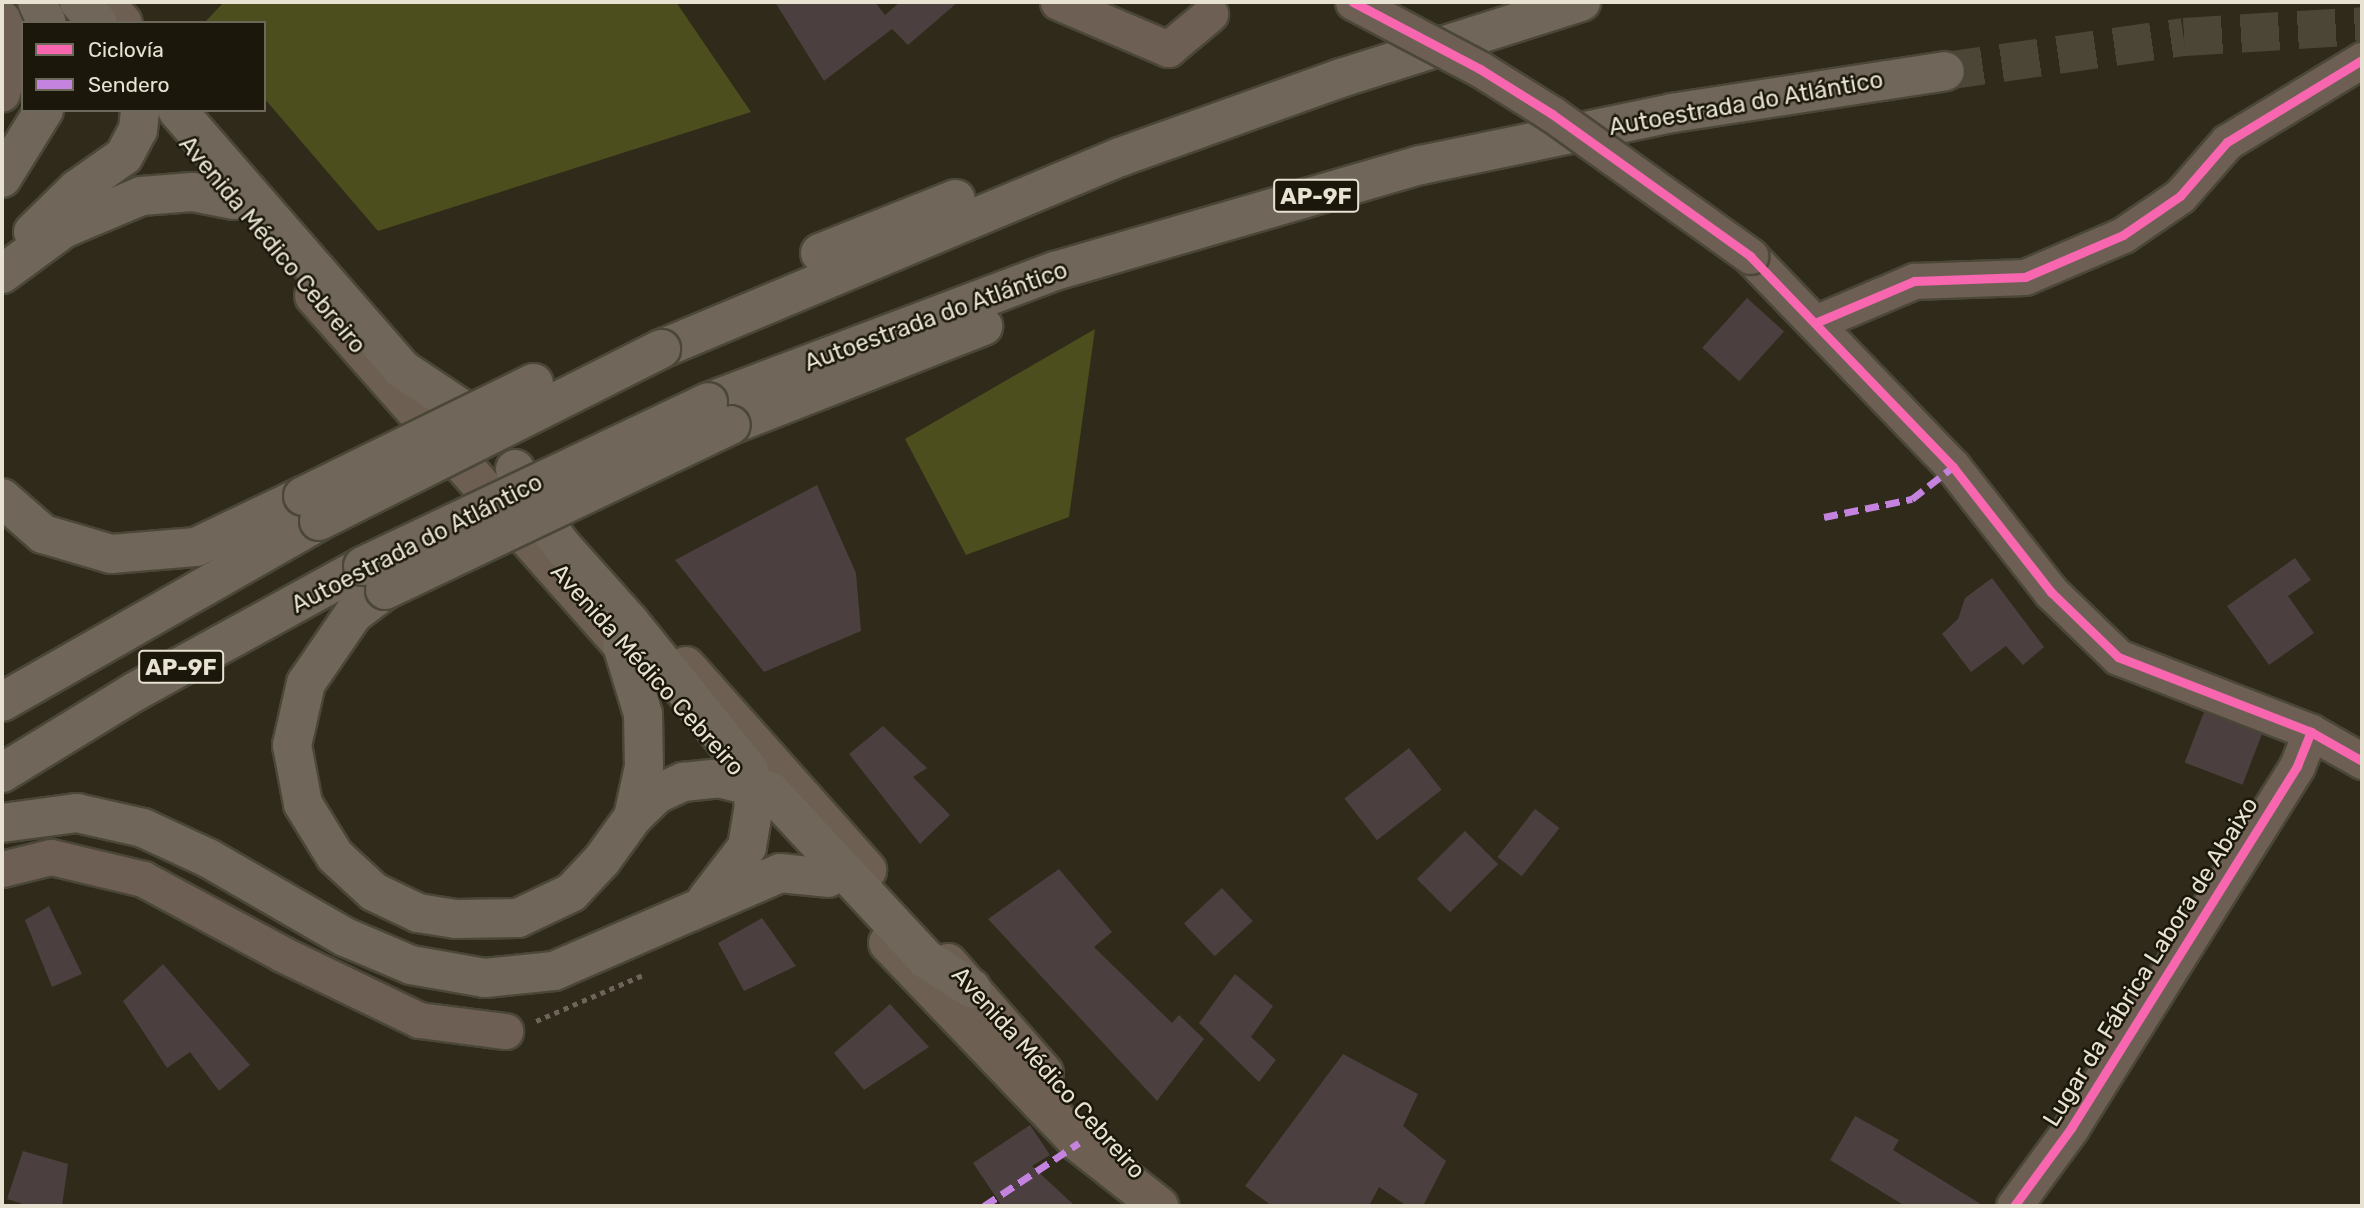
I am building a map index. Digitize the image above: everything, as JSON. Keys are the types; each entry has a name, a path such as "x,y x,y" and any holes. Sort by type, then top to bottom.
{"highway":[{"path":"37,2 46,21"},
{"path":"79,2 96,21"},
{"name":"AP-9F","path":"2,702 311,508 649,341 1120,157 1342,78 1581,2"},
{"name":"Autoestrada do Atlántico","path":"2,773 136,691 719,414 1058,297 1421,165 1672,113 1945,71"},
{"path":"10,165 43,112"},
{"path":"10,165 57,112"},
{"path":"2,273 39,223 124,156 138,130 140,112"},
{"path":"179,112 402,369 459,407"},
{"path":"2,273 63,229 100,210 141,196 193,192 234,201"},
{"path":"514,469 532,506 562,547 738,753 752,785 747,847 704,903"},
{"path":"2,498 43,534 111,554 196,547 311,508"},
{"path":"374,578 354,613 306,683 292,746 303,804 335,856 374,892 418,913 456,919 518,918 571,893 633,817 657,794 683,782 719,778 752,785 783,801 926,959 971,988"},
{"path":"622,645 643,713 644,767 633,817"},
{"path":"2,823 77,813 143,828 208,858 345,937 411,965 485,978 554,971 648,932 704,903 779,873 828,878"}],"main road":[{"path":"56,2 74,21"},
{"path":"104,2 121,21"},
{"name":"Avenida Médico Cebreiro","path":"160,112 234,201 622,645 752,785 828,878 1049,1114 1160,1206"},
{"name":"Avenida Médico Cebreiro","path":"203,112 971,988 1171,1206"}],"street":[{"path":"1058,2 1168,49 1210,15"},
{"path":"1353,2 1480,69 1552,114 1750,256 1953,467 2051,592 2118,657 2311,732 2362,761"},
{"path":"2,19 14,47 2,93"},
{"path":"1815,323 1914,281 2025,277 2123,235 2180,196 2227,142 2362,60"},
{"name":"Lugar da Fábrica Labora de Abaixo","path":"2014,1206 2078,1116 2297,766 2311,732"},
{"path":"2,869 51,857 143,879 282,954 419,1020 505,1031"}],"shaded area":[{"path":"224,2 676,2 751,112 378,231 266,100 266,21 206,21"},
{"path":"1095,329 1069,517 966,555 905,439"}],"building":[{"path":"775,2 875,2 885,15 900,2 958,2 908,45 892,29 824,81"},
{"path":"1747,298 1784,331 1739,381 1702,348"},
{"path":"817,485 856,573 861,631 764,672 675,560"},
{"path":"2295,558 2311,580 2288,596 2314,633 2269,665 2227,606"},
{"path":"1992,578 2044,647 2023,665 2006,646 1971,672 1942,634 1958,619 1965,598"},
{"path":"2204,712 2262,734 2243,785 2185,762"},
{"path":"883,726 927,768 913,777 950,815 920,844 849,754"},
{"path":"1409,748 1442,790 1377,840 1344,798"},
{"path":"1535,809 1559,828 1522,876 1497,857"},
{"path":"1465,831 1498,864 1450,912 1417,879"},
{"path":"1059,869 1112,932 1094,947 1172,1023 1179,1015 1204,1039 1157,1101 988,919"},
{"path":"1222,888 1253,921 1215,956 1184,923"},
{"path":"49,906 82,974 52,987 25,920"},
{"path":"762,918 796,966 744,991 718,943"},
{"path":"163,964 250,1065 219,1091 190,1052 167,1068 123,1001"},
{"path":"1235,974 1273,1006 1251,1037 1276,1060 1259,1082 1199,1023"},
{"path":"890,1004 929,1047 864,1090 834,1053"},
{"path":"1343,1054 1418,1094 1403,1126 1446,1161 1423,1206 1407,1206 1379,1187 1369,1206 1272,1206 1245,1186"},
{"path":"1855,1116 1899,1140 1893,1150 1984,1206 1905,1206 1830,1160"},
{"path":"1030,1125 1050,1155 1032,1166 1075,1206 1002,1206 973,1163"},
{"path":"23,1151 68,1164 62,1206 29,1206 7,1199"}],"tunnel":[{"path":"1945,71 2184,37 2362,26"}],"marked path":[{"path":"1824,517 1912,499 1953,467"},
{"path":"984,1206 1079,1143"}],"cycle path":[{"path":"1353,2 1480,69 1552,114 1750,256 1953,467 2051,592 2118,657 2311,732 2362,761"},
{"path":"1815,323 1914,281 2025,277 2123,235 2180,196 2227,142 2362,60"},
{"path":"2014,1206 2071,1128 2297,766 2311,732"}]}
